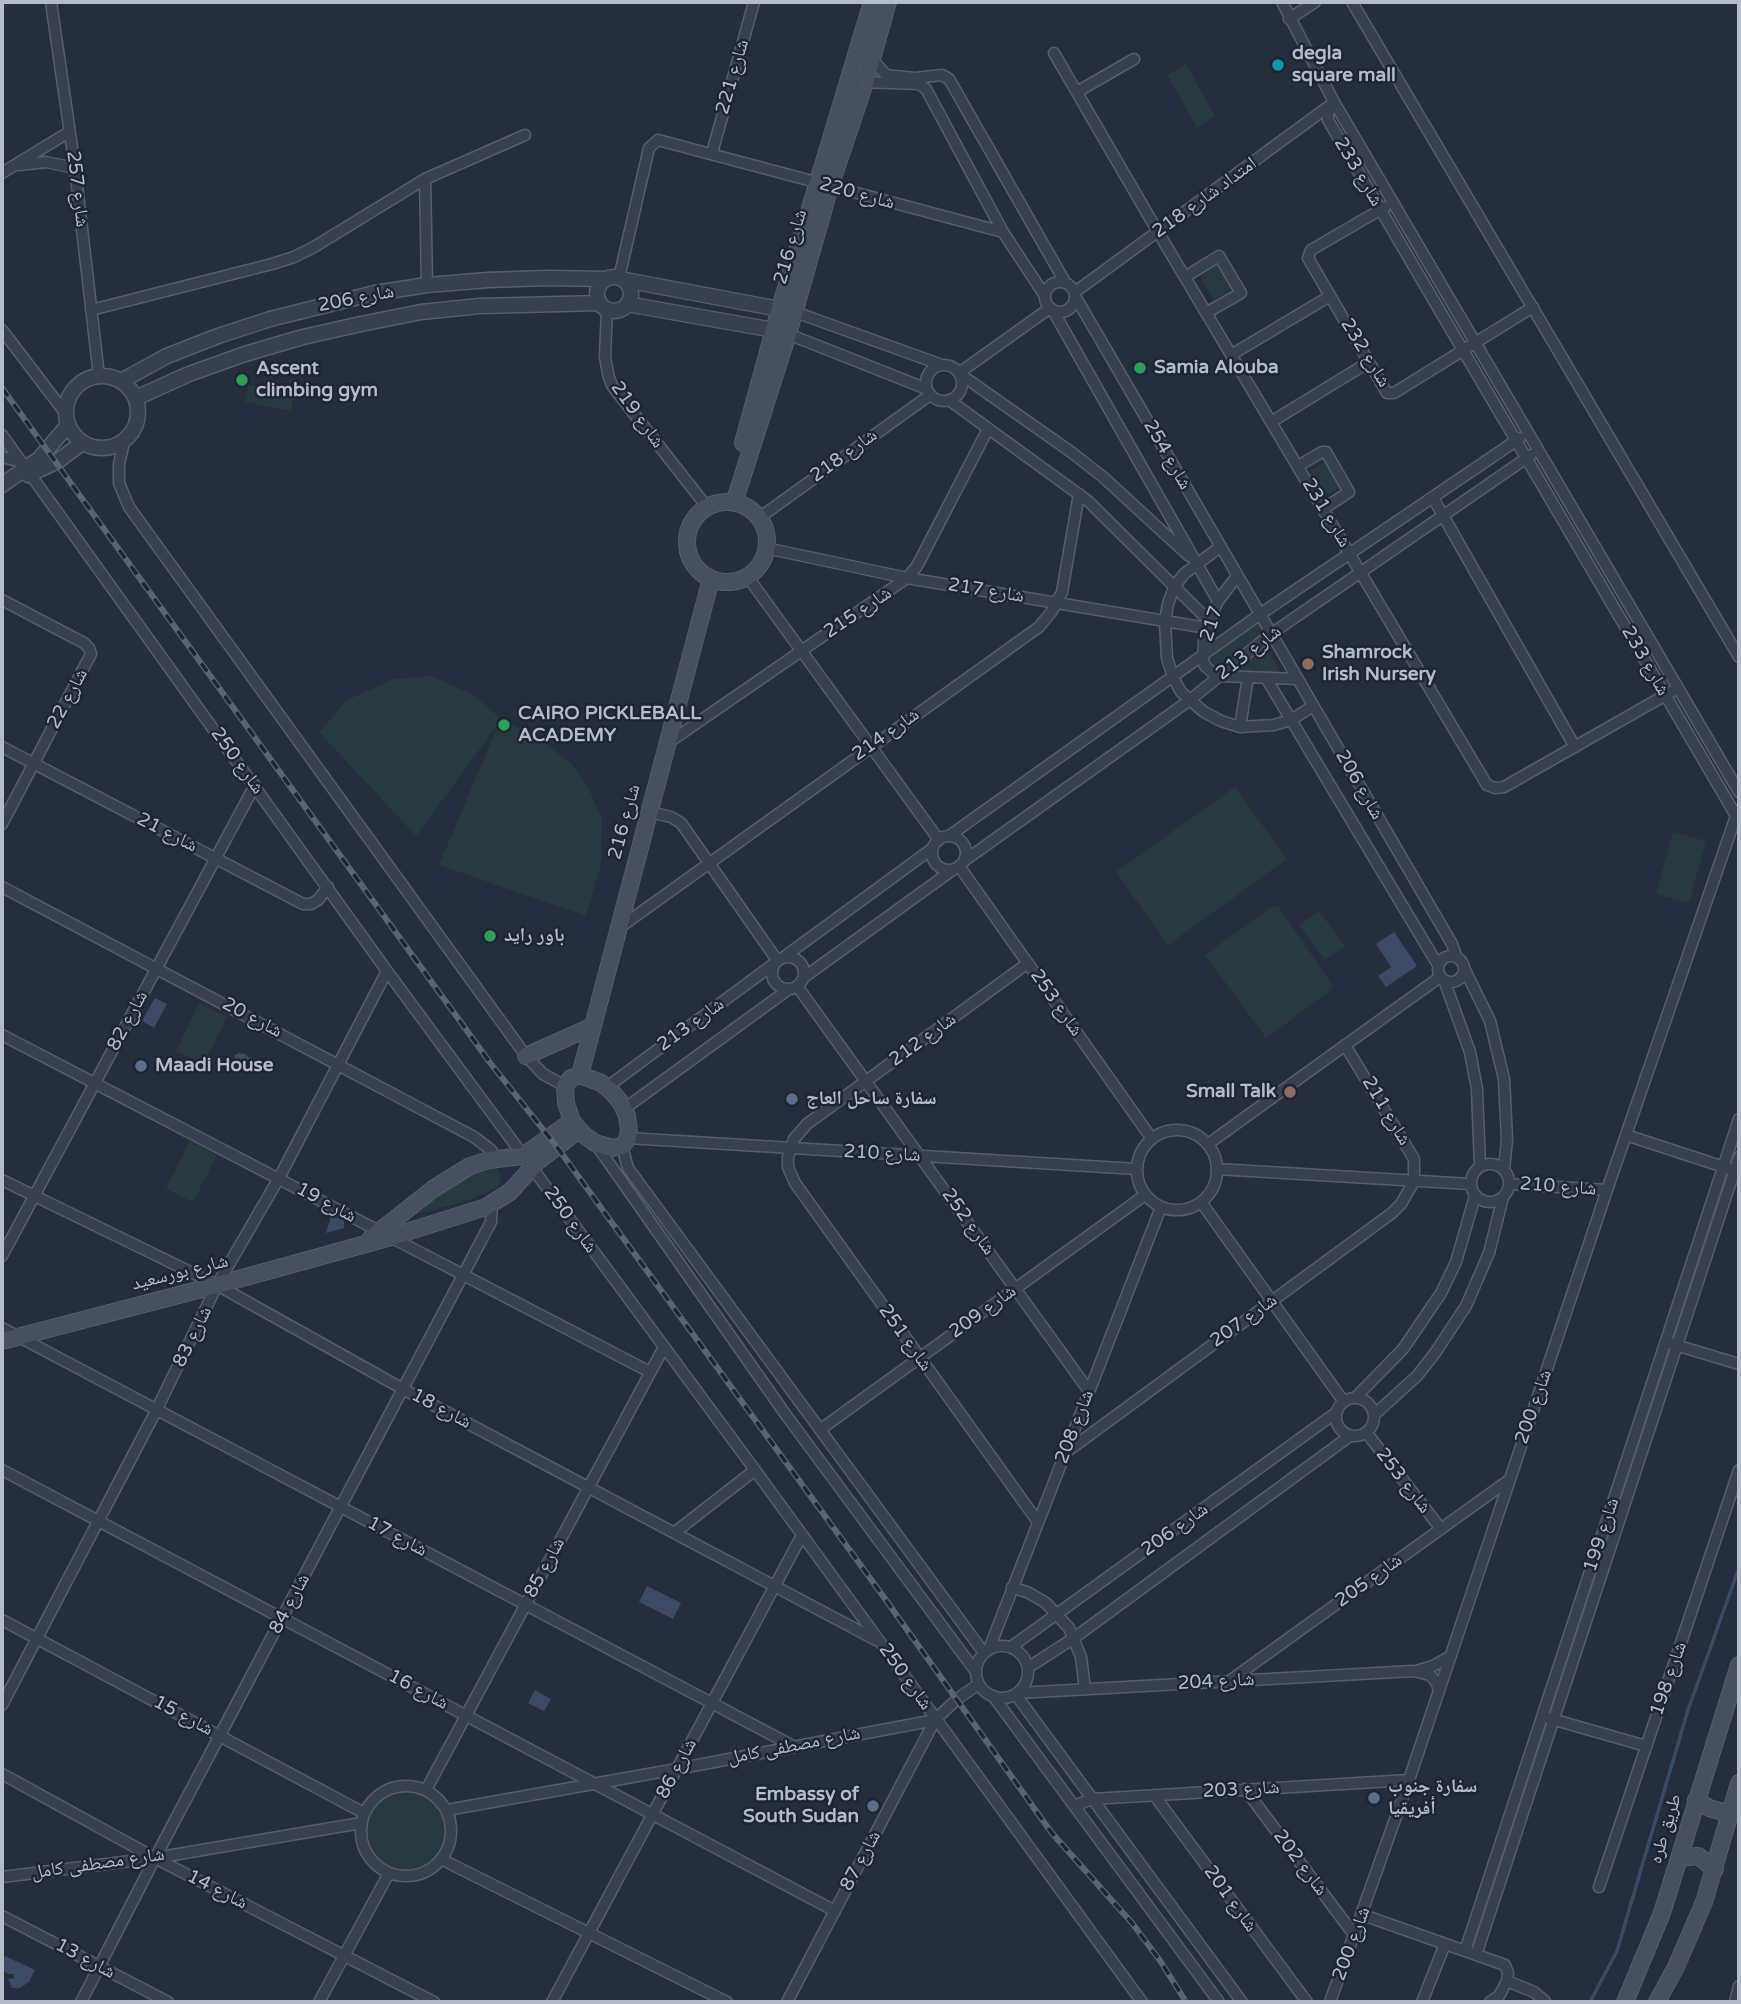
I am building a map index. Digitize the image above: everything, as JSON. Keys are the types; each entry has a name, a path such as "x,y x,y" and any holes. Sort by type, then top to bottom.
{"main road":[{"name":"شارع 216","path":"730,502 824,185 872,2"},
{"name":"شارع 216","path":"824,185 865,83 888,2"},
{"path":"730,502 744,506 759,518 764,527 766,548 756,569 747,576 723,581 711,579 692,561 687,548 687,535 698,514 707,507 730,502"},
{"name":"شارع 216","path":"580,1075 711,579"},
{"path":"526,1056 593,1026"},
{"path":"580,1075 607,1087 624,1109 628,1123 625,1142 612,1148 595,1143 576,1126 566,1103 565,1086 580,1075"},
{"name":"شارع بورسعيد","path":"10,1339 218,1285 492,1204 510,1192 528,1162 576,1126"},
{"name":"شارع بورسعيد","path":"386,1234 452,1177 470,1166 496,1159 528,1162"},
{"name":"طريق طره","path":"1625,2002 1662,1913 1739,1665"},
{"path":"1657,2002 1695,1926 1735,1815 1739,1783"},
{"path":"1696,1800 1709,1808 1735,1815"},
{"path":"1679,1858 1698,1856 1715,1869"}],"street":[{"name":"شارع 257","path":"51,2 75,168 99,376"},
{"name":"شارع 221","path":"712,153 754,2"},
{"path":"1282,2 1334,102"},
{"path":"1289,19 1315,2"},
{"path":"1352,2 1739,657"},
{"name":"شارع 231","path":"1054,53 1487,785 1504,787 1678,688"},
{"path":"851,74 858,82 919,84 924,87 1003,232 1051,309 1060,312 1068,310 1073,304 1075,294 1065,282 949,79 942,75 915,78 887,75 872,59"},
{"path":"1077,92 1134,59"},
{"name":"شارع 233","path":"1334,102 1739,792"},
{"name":"شارع 233","path":"1334,102 1328,113 1328,120 1738,817"},
{"name":"امتداد شارع 218","path":"1075,294 1334,102"},
{"path":"2,173 69,132"},
{"path":"91,310 294,257 425,179 526,135"},
{"path":"616,279 631,292 627,304 618,310 604,306 597,296 598,288 616,279 649,148 653,143 664,140 712,153"},
{"name":"شارع 220","path":"712,153 1003,232"},
{"path":"14,165 46,163 75,168"},
{"path":"425,179 427,285"},
{"name":"شارع 232","path":"1393,202 1309,252 1309,260 1385,391 1392,394 1533,307"},
{"path":"1185,277 1219,256 1241,292 1206,313"},
{"name":"شارع 206","path":"121,381 167,356 270,319 322,305 427,285 523,278 616,279 787,310 942,365"},
{"path":"1045,296 1052,284 1065,282"},
{"name":"شارع 254","path":"1075,294 1259,615"},
{"path":"1231,355 1329,296"},
{"path":"627,304 781,332 928,392 939,401 949,401 1079,494 1174,587 1208,625"},
{"name":"شارع 206","path":"136,398 189,374 245,354 303,337 385,319 480,306 604,306"},
{"name":"شارع 219","path":"604,306 605,357 613,387 707,507"},
{"path":"960,374 1051,309"},
{"name":"شارع 254","path":"1051,309 1218,601"},
{"path":"2,330 67,420 82,443 103,449 114,447 124,442 133,432 138,420 136,398 121,381 110,377 90,378 75,388 66,405 67,420 49,449 4,483"},
{"path":"1271,422 1369,362"},
{"path":"928,392 929,374 942,365 952,367 1095,471 1197,563"},
{"path":"949,401 960,393 960,374"},
{"name":"شارع 218","path":"759,518 928,392"},
{"name":"شارع 215","path":"668,743 907,578 917,566 988,429"},
{"name":"شارع 213","path":"607,1087 940,841 1203,654 1529,433"},
{"name":"شارع 250","path":"2,435 387,971 1142,2002"},
{"path":"124,442 119,464 119,483 129,507 526,1056 543,1074 565,1086"},
{"path":"2,457 26,468 58,461 82,443"},
{"name":"شارع 213","path":"624,1109 1190,700 1270,634 1539,450"},
{"path":"1298,466 1326,452 1349,492 1323,509"},
{"name":"شارع 214","path":"619,928 871,746 1032,634 1046,620 1062,592 1079,494"},
{"path":"1433,498 1575,747"},
{"path":"1220,547 1184,574 1174,587 1165,621 1167,658 1172,677 1181,692 1204,712 1240,727 1274,726 1291,720 1313,706"},
{"name":"شارع 217","path":"766,548 907,578 1165,621 1208,625"},
{"path":"747,576 940,841"},
{"name":"217","path":"1220,676 1205,666 1203,654 1208,625 1218,601 1237,576"},
{"name":"شارع 22","path":"2,600 84,643 91,650 89,660 34,764"},
{"name":"شارع 206","path":"1259,615 1464,968"},
{"path":"1220,676 1297,679"},
{"path":"1240,727 1248,677"},
{"name":"شارع 206","path":"1266,678 1440,974 1470,1052 1477,1089 1480,1166"},
{"name":"شارع 21","path":"2,747 303,904 318,900 328,887"},
{"path":"2,824 34,764"},
{"name":"شارع 82","path":"2,1256 255,785"},
{"path":"649,812 671,817 681,823 778,960"},
{"name":"شارع 200","path":"1331,2002 1409,1780 1626,1135 1738,817"},
{"path":"958,838 964,844 966,852 959,865 945,869 938,864 933,857 940,841 958,838"},
{"name":"شارع 253","path":"959,865 1152,1139"},
{"name":"شارع 20","path":"2,887 474,1137 491,1150 496,1159"},
{"path":"1208,1144 1440,974 1447,956 1456,956"},
{"path":"794,957 802,964 796,984 779,986 772,978 778,960 794,957"},
{"name":"شارع 212","path":"791,1148 794,1139 807,1124 1028,963"},
{"path":"1440,974 1458,980 1464,968"},
{"path":"1464,968 1490,1021 1504,1079 1507,1139 1504,1170 1509,1184 1482,1271 1452,1330 1417,1376 1374,1415 1371,1428 1359,1436 1350,1436 1337,1424 1337,1412 1403,1349 1441,1293 1460,1251 1475,1196 1470,1184 1474,1171 1480,1166 1492,1164 1504,1170"},
{"name":"شارع 83","path":"2,1705 157,1409 218,1285 279,1178 387,971"},
{"name":"شارع 252","path":"796,984 1089,1391"},
{"name":"شارع 19","path":"2,1035 650,1372"},
{"name":"شارع 211","path":"1345,1045 1409,1149 1416,1170 1414,1181"},
{"name":"شارع 199","path":"1672,1344 1739,1119"},
{"path":"1181,1130 1208,1144 1216,1160 1217,1169 1213,1188 1201,1202 1181,1209 1161,1207 1145,1195 1137,1169 1141,1152 1152,1139 1161,1134 1181,1130"},
{"path":"1626,1135 1735,1171"},
{"path":"625,1142 628,1168 987,1651"},
{"name":"شارع 210","path":"625,1142 791,1148 1137,1169"},
{"path":"595,1143 786,1415 977,1678 1219,2002"},
{"name":"شارع 251","path":"791,1148 788,1167 796,1183 1038,1522"},
{"name":"شارع 199","path":"1470,1953 1672,1344 1739,1157"},
{"path":"1217,1169 1470,1184"},
{"name":"شارع 18","path":"2,1180 218,1285 403,1389 879,1642"},
{"name":"شارع 207","path":"1065,1453 1392,1213 1414,1181"},
{"name":"شارع 210","path":"1509,1184 1607,1191"},
{"name":"شارع 209","path":"821,1429 1145,1195"},
{"path":"1475,1196 1489,1202 1503,1198"},
{"path":"1201,1202 1272,1301 1350,1400 1367,1403 1374,1415"},
{"name":"شارع 84","path":"81,2002 491,1222 492,1204"},
{"name":"شارع 208","path":"987,1651 1161,1207"},
{"name":"شارع 17","path":"2,1328 10,1339 157,1409 793,1746"},
{"path":"1672,1344 1739,1364"},
{"name":"شارع 85","path":"426,1790 664,1347"},
{"name":"شارع 206","path":"1012,1647 1337,1412"},
{"name":"شارع 253","path":"1366,1432 1441,1530"},
{"name":"شارع 206","path":"1029,1667 1074,1638 1350,1436"},
{"name":"شارع 16","path":"2,1470 835,1911"},
{"path":"674,1533 755,1470"},
{"name":"شارع 198","path":"1599,1887 1739,1470"},
{"name":"شارع 205","path":"1228,1682 1510,1480"},
{"name":"شارع 86","path":"552,2002 802,1535"},
{"path":"1012,1587 1046,1603 1058,1615 1074,1638 1082,1657 1085,1689"},
{"name":"شارع 15","path":"2,1620 219,1736 362,1818"},
{"path":"935,1720 977,1678 979,1660 987,1651 1004,1645 1012,1647 1023,1654 1029,1667 1026,1684 1017,1694 1008,1698 993,1696"},
{"name":"شارع 204","path":"1017,1694 1413,1671 1433,1666 1451,1656"},
{"path":"1413,1671 1430,1675 1439,1690"},
{"path":"1017,1694 1242,2002"},
{"path":"1548,1718 1646,1746"},
{"name":"شارع مصطفى كامل","path":"447,1810 935,1720"},
{"name":"شارع 87","path":"787,2002 935,1720"},
{"name":"شارع 14","path":"2,1774 155,1858 434,2002"},
{"name":"شارع 203","path":"1074,1806 1092,1799 1409,1780"},
{"path":"411,1785 426,1790 447,1810 451,1822 448,1848 434,1866 417,1875 398,1876 389,1873 369,1858 360,1836 362,1818 373,1799 386,1789 411,1785"},
{"name":"شارع 202","path":"1245,1789 1355,1936"},
{"name":"شارع 201","path":"1154,1795 1307,2002"},
{"name":"شارع مصطفى كامل","path":"2,1877 155,1858 362,1818"},
{"path":"441,1860 727,2002"},
{"path":"319,2002 389,1873"},
{"path":"1363,1915 1505,1965 1507,1981 1499,1996 1490,2002"},
{"name":"شارع 13","path":"2,1916 167,2002"},
{"path":"1422,2002 1445,1944"},
{"path":"1507,1981 1534,1992 1545,2001"},
{"path":"1735,2002 1739,1986"}],"green space":[{"path":"1186,64 1215,116 1197,128 1167,75"},
{"path":"1220,262 1235,287 1213,300 1199,274"},
{"path":"249,385 294,394 291,411 245,402"},
{"path":"1327,461 1342,486 1321,498 1306,473"},
{"path":"1257,620 1266,634 1219,672 1209,666 1206,655"},
{"path":"1265,645 1280,671 1278,673 1228,673"},
{"path":"431,676 474,695 501,719 538,738 571,763 588,787 602,819 601,864 586,916 439,865 499,723 416,836 319,732 347,700 394,679"},
{"path":"1235,787 1287,859 1168,945 1116,872"},
{"path":"1673,832 1706,841 1689,903 1656,894"},
{"path":"1278,906 1333,986 1330,991 1266,1038 1205,955 1270,908"},
{"path":"1319,911 1345,946 1325,960 1299,925"},
{"path":"199,1003 227,1017 203,1065 176,1051"},
{"path":"190,1141 217,1155 193,1202 166,1189"},
{"path":"484,1165 496,1167 501,1175 498,1187 469,1200 407,1217 461,1175"},
{"path":"405,1788 428,1795 440,1807 447,1830 440,1853 428,1865 405,1872 382,1865 370,1853 363,1830 370,1807 382,1795"}],"water":[{"path":"1394,932 1417,966 1386,987 1378,976 1391,967 1376,944"},
{"path":"155,998 167,1004 154,1028 142,1021"},
{"path":"239,1053 255,1061 250,1071 241,1070 233,1062 235,1055"},
{"path":"331,1216 344,1220 344,1228 326,1233"},
{"path":"647,1586 681,1603 673,1619 639,1602"},
{"path":"535,1690 551,1699 544,1711 528,1703"},
{"path":"5,1956 35,1970 29,1982 20,1988 12,1988 8,1979 14,1978 14,1974 2,1970"}],"waterway":[{"path":"1590,2002 1617,1951 1688,1710 1739,1568"}],"railway":[{"path":"2,388 491,1064 557,1147 1051,1832 1132,1923 1186,2002"}],"place":[{"name":"degla square mall","path":"1278,65"},
{"name":"Samia Alouba","path":"1140,368"},
{"name":"Ascent climbing gym","path":"242,380"},
{"name":"Shamrock Irish Nursery","path":"1308,664"},
{"name":"CAIRO PICKLEBALL ACADEMY","path":"504,725"},
{"name":"باور رايد","path":"490,936"},
{"name":"Maadi House","path":"141,1066"},
{"name":"Small Talk","path":"1290,1092"},
{"name":"سفارة ساحل العاج","path":"792,1099"},
{"name":"سفارة جنوب أفريقيا","path":"1374,1798"},
{"name":"Embassy of South Sudan","path":"873,1806"}]}
